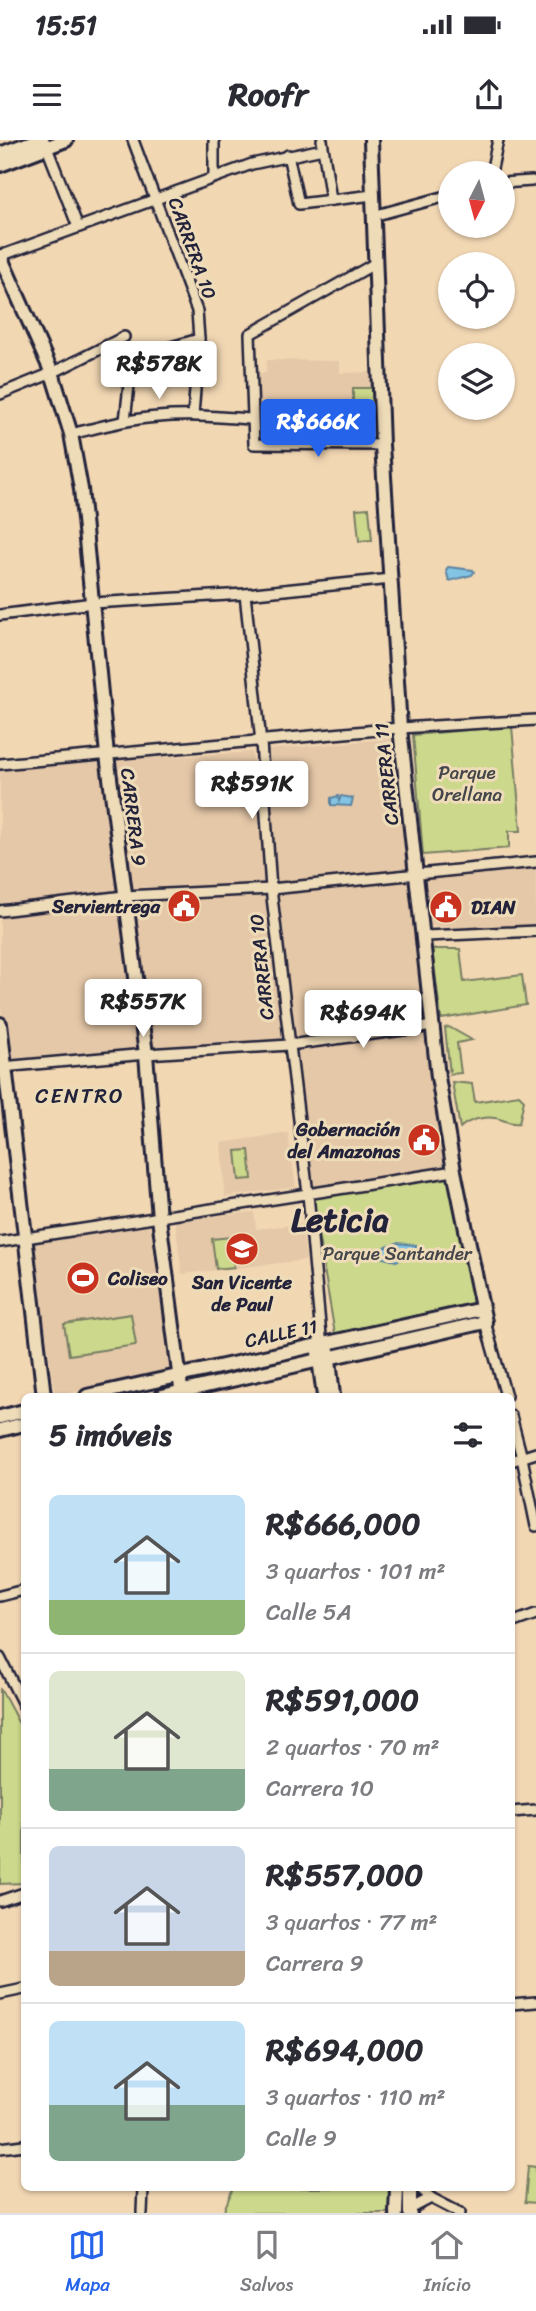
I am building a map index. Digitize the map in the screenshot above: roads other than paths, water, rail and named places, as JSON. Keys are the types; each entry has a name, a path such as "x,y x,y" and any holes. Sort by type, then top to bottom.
{"street":[{"path":"0,154 43,142 66,140"},
{"name":"CARRERA 10","path":"133,140 197,312 200,339 193,415"},
{"path":"214,140 214,177"},
{"name":"CARRERA 11","path":"371,140 382,445 400,728 415,874 438,1077 454,1171 484,1315 505,1393"},
{"path":"494,161 498,140"},
{"path":"0,165 43,142"},
{"path":"43,142 78,227"},
{"path":"0,256 214,177 322,144 331,200"},
{"path":"288,155 299,204 373,195"},
{"path":"515,182 532,181"},
{"path":"373,216 438,198"},
{"name":"CARRERA 9","path":"0,256 52,373 71,434 81,489 107,755 146,1054 159,1218 182,1393"},
{"path":"374,264 250,334 252,419 254,444 382,445"},
{"path":"0,394 52,373 124,337"},
{"path":"125,421 132,358 200,339"},
{"path":"71,434 125,421 193,415 252,419"},
{"path":"0,615 93,603 245,594 391,579"},
{"name":"CARRERA 10","path":"245,594 261,742 271,888 308,1194 322,1342 331,1393"},
{"path":"0,764 400,728 536,720"},
{"path":"0,911 124,895 271,888 536,862"},
{"path":"423,934 536,931"},
{"path":"0,1024 44,1393"},
{"path":"3,1067 289,1045 434,1026"},
{"path":"0,1242 454,1171"},
{"name":"CALLE 11","path":"100,1393 322,1342 484,1315"},
{"name":"CALLE 11","path":"186,1393 484,1315"},
{"name":"CARRERA 10","path":"324,1358 324,1393"},
{"path":"0,1417 21,1412"},
{"path":"0,1430 21,1425"},
{"path":"515,1431 536,1525"},
{"path":"515,1460 536,1453"},
{"path":"0,1596 21,1591"},
{"path":"515,1622 536,1614"},
{"path":"0,1658 21,1700"},
{"path":"515,1812 536,1810"},
{"path":"0,1901 21,1895"},
{"path":"0,1994 21,1990"},
{"path":"515,2004 536,2002"},
{"path":"0,2148 21,2145"},
{"path":"142,2213 143,2191"},
{"path":"396,2213 397,2191"},
{"path":"410,2191 410,2211"},
{"path":"423,2191 460,2213"},
{"path":"410,2211 431,2198"}],"water":[{"path":"448,567 474,572 472,575 449,581 446,570"},
{"path":"338,796 339,801 341,796 353,798 351,806 331,805 331,798"},
{"path":"397,1243 416,1245 416,1254 396,1261 379,1257 379,1250"}],"place":[{"name":"Servientrega","path":"184,906"},
{"name":"DIAN","path":"446,907"},
{"name":"Gobernación del Amazonas","path":"424,1140"},
{"name":"San Vicente de Paul","path":"242,1249"},
{"name":"Coliseo","path":"83,1278"}],"district":[{"name":"CENTRO","path":"80,1096"},
{"name":"Leticia","path":"340,1219"}],"park label":[{"name":"Parque Orellana","path":"467,783"},
{"name":"Parque Santander","path":"397,1253"}]}
